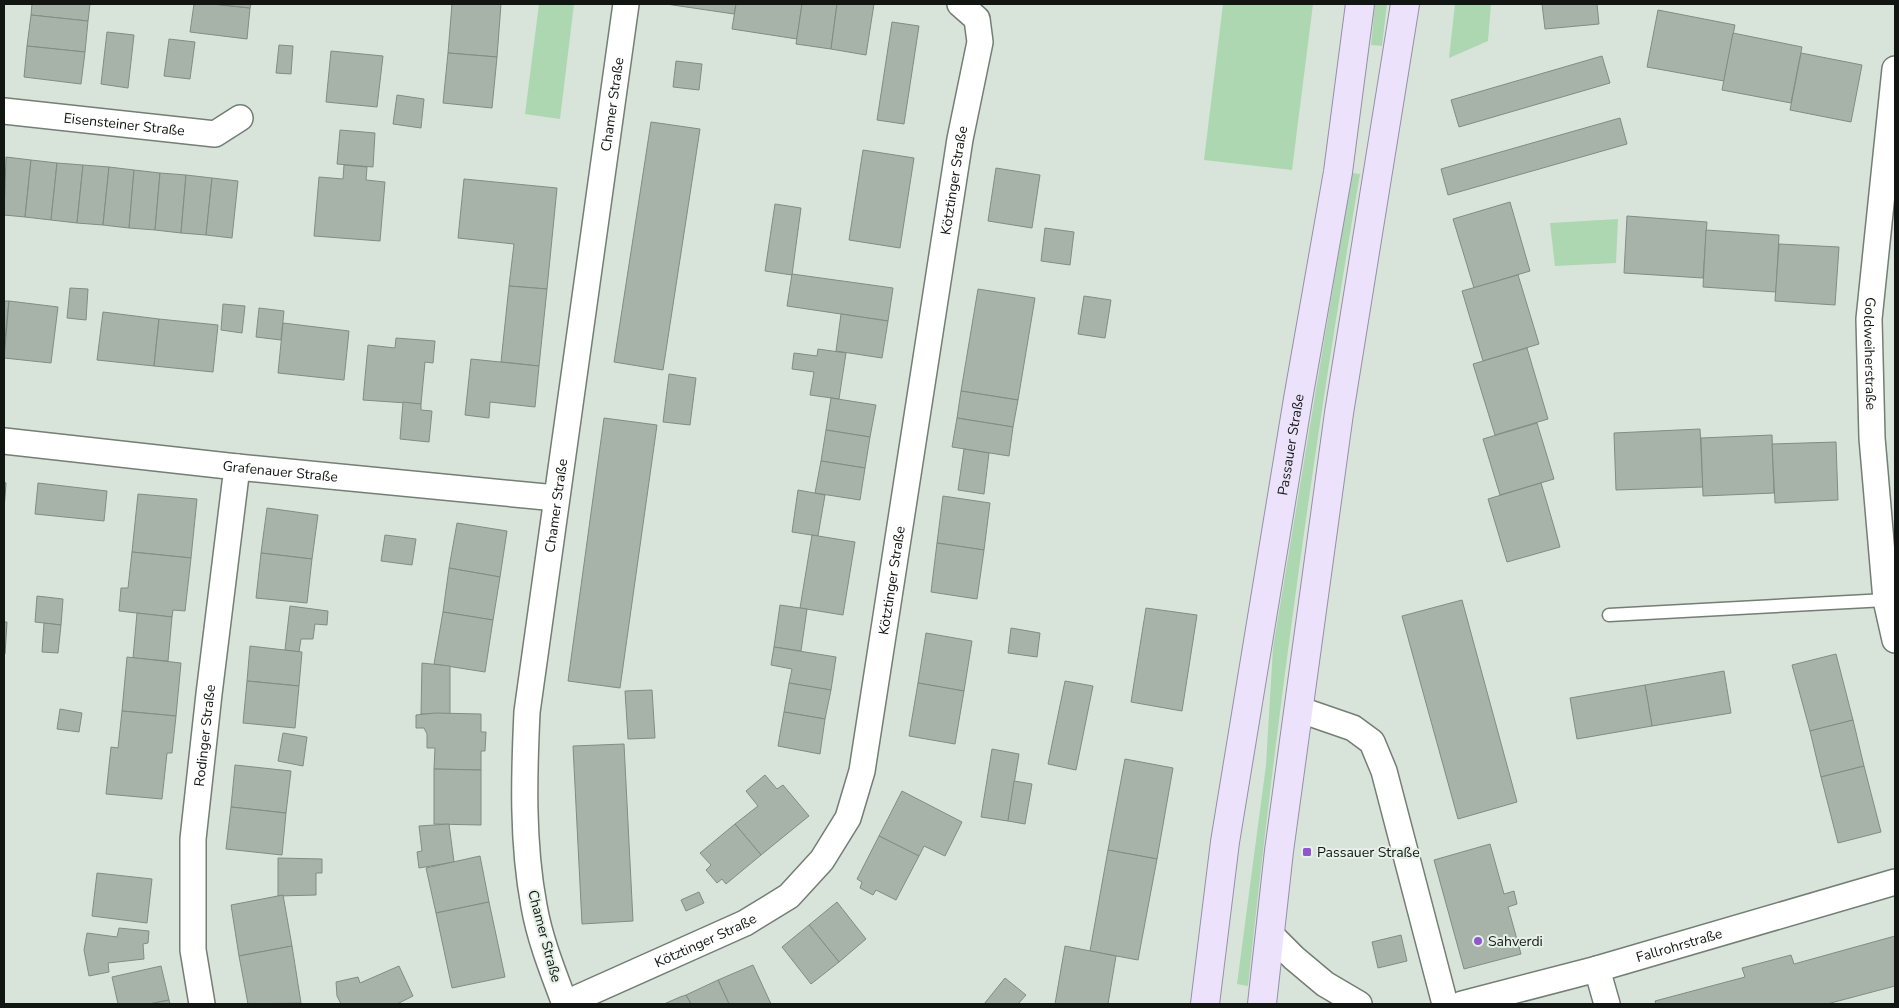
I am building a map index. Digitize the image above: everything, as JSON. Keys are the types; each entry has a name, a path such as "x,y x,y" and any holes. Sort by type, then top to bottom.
{"main road":[{"name":"Passauer Straße","path":"1206,1004 1226,833 1298,399 1338,172 1360,4"},
{"path":"1262,1004 1298,709 1339,413 1406,4"}],"street":[{"name":"Chamer Straße","path":"565,1004 549,961 534,908 527,856 525,758 530,678 626,4"},
{"name":"Kötztinger Straße","path":"565,1004 745,923 789,896 822,860 848,818 862,772 959,148 980,42 977,19 960,4"},
{"name":"Goldweiherstraße","path":"1895,69 1869,319 1872,438 1895,640"},
{"name":"Eisensteiner Straße","path":"4,111 215,134 240,118"},
{"name":"Grafenauer Straße","path":"4,441 237,467 556,498"},
{"name":"Rodinger Straße","path":"202,1004 193,950 193,839 237,467"},
{"path":"1298,709 1354,728 1372,742 1384,771 1445,1004"},
{"name":"Fallrohrstraße","path":"1462,1004 1597,970 1895,882"},
{"path":"1270,934 1294,958 1325,984 1359,1004"},
{"path":"1597,970 1607,1004"}],"lane":[{"path":"1609,615 1891,598"}],"green space":[{"path":"539,4 574,4 560,119 525,114"},
{"path":"1223,4 1313,4 1292,170 1204,160"},
{"path":"1375,4 1387,4 1382,46 1371,45"},
{"path":"1455,4 1491,4 1488,41 1449,58"},
{"path":"1352,173 1360,174 1327,376 1284,680 1248,986 1237,984 1266,765 1273,648"},
{"path":"1618,219 1616,263 1555,266 1550,223"}],"building":[{"path":"32,4 90,4 88,21 31,15"},
{"path":"194,4 250,8 247,39 190,32"},
{"path":"213,4 251,4 250,8"},
{"path":"452,4 501,4 497,57 448,53"},
{"path":"666,4 736,4 734,14"},
{"path":"736,4 802,4 797,39 732,29"},
{"path":"802,4 837,4 831,49 796,44"},
{"path":"837,4 874,4 866,55 831,49"},
{"path":"1542,4 1597,4 1599,24 1545,29"},
{"path":"1658,10 1735,25 1724,81 1647,67"},
{"path":"31,15 88,21 85,52 27,46"},
{"path":"892,22 919,26 904,124 877,120"},
{"path":"107,32 134,35 128,88 101,84"},
{"path":"1733,33 1802,47 1791,103 1722,90"},
{"path":"169,39 195,42 190,79 164,76"},
{"path":"279,45 293,46 291,74 276,73"},
{"path":"27,46 85,52 81,84 24,77"},
{"path":"331,51 383,56 377,107 326,102"},
{"path":"448,53 497,57 492,108 443,103"},
{"path":"1801,53 1862,65 1851,122 1790,110"},
{"path":"1602,56 1610,83 1459,127 1451,100"},
{"path":"676,61 702,64 699,90 673,87"},
{"path":"397,95 424,99 421,128 393,124"},
{"path":"1620,118 1627,144 1448,195 1441,169"},
{"path":"651,122 700,129 663,370 614,362"},
{"path":"340,130 375,133 373,167 337,164"},
{"path":"863,150 914,158 900,248 849,240"},
{"path":"6,157 31,160 25,217 4,215"},
{"path":"31,160 57,163 51,220 25,217"},
{"path":"57,163 83,165 77,223 51,220"},
{"path":"83,165 109,167 103,225 77,223"},
{"path":"344,165 367,167 366,180 385,182 380,241 314,236 319,177 343,179"},
{"path":"109,167 134,170 129,228 103,225"},
{"path":"996,168 1040,175 1032,228 988,221"},
{"path":"134,170 160,173 155,230 129,228"},
{"path":"160,173 186,175 181,233 155,230"},
{"path":"186,175 212,178 206,235 181,233"},
{"path":"212,178 238,181 232,238 206,235"},
{"path":"464,179 557,188 547,289 509,286 514,244 458,238"},
{"path":"1510,202 1530,271 1474,288 1453,219"},
{"path":"775,204 801,208 792,275 765,271"},
{"path":"1627,216 1707,222 1703,278 1624,273"},
{"path":"1045,228 1074,232 1070,265 1041,261"},
{"path":"1706,230 1779,235 1776,292 1703,287"},
{"path":"1779,244 1839,247 1835,305 1775,301"},
{"path":"792,274 893,288 888,321 787,306"},
{"path":"1518,275 1539,344 1483,361 1462,291"},
{"path":"509,286 547,289 539,366 501,362"},
{"path":"70,288 88,289 86,320 67,318"},
{"path":"978,289 1035,298 1018,400 961,391"},
{"path":"1084,296 1111,300 1105,338 1078,334"},
{"path":"4,301 9,301 4,349"},
{"path":"9,301 58,307 51,363 4,358"},
{"path":"223,304 245,306 242,333 221,330"},
{"path":"259,308 284,311 281,340 256,337"},
{"path":"103,312 159,319 154,366 97,360"},
{"path":"841,314 888,321 882,358 836,351"},
{"path":"159,319 218,325 213,372 154,366"},
{"path":"283,323 349,331 344,380 278,373"},
{"path":"396,338 435,341 433,363 425,362 421,404 363,400 368,345 395,348"},
{"path":"1527,348 1548,419 1495,435 1473,364"},
{"path":"818,349 846,353 839,399 810,395 814,372 792,369 794,353 817,356"},
{"path":"471,359 539,366 535,407 490,402 489,418 465,415"},
{"path":"669,374 696,378 690,425 663,422"},
{"path":"961,391 1018,400 1013,427 957,418"},
{"path":"831,398 876,405 870,437 826,430"},
{"path":"403,402 421,404 421,410 432,411 429,442 400,439"},
{"path":"604,418 657,425 620,688 568,681"},
{"path":"957,418 1013,427 1009,456 952,447"},
{"path":"1537,423 1554,479 1500,495 1483,439"},
{"path":"1700,429 1703,487 1616,490 1614,433"},
{"path":"826,430 870,437 865,468 821,461"},
{"path":"1772,435 1774,493 1703,496 1701,438"},
{"path":"1836,442 1838,500 1775,503 1772,444"},
{"path":"964,449 989,453 984,494 958,490"},
{"path":"821,461 865,468 860,500 815,493"},
{"path":"4,482 6,483 4,510"},
{"path":"38,483 107,491 104,521 35,514"},
{"path":"1541,483 1560,547 1507,562 1488,499"},
{"path":"798,490 825,495 818,536 792,532"},
{"path":"138,494 197,499 191,558 132,552"},
{"path":"943,496 990,503 984,550 937,543"},
{"path":"267,508 318,515 312,559 261,553"},
{"path":"457,523 507,531 500,577 449,568"},
{"path":"385,535 416,539 412,565 381,561"},
{"path":"812,535 855,542 843,615 800,608"},
{"path":"937,543 984,550 977,599 931,592"},
{"path":"132,552 191,558 185,611 173,610 172,617 119,611 121,588 128,588"},
{"path":"261,553 312,559 307,603 256,598"},
{"path":"449,568 500,577 493,620 443,612"},
{"path":"37,596 63,599 61,625 35,622"},
{"path":"1462,600 1517,802 1458,819 1402,616"},
{"path":"780,605 807,609 801,651 774,647"},
{"path":"290,606 328,611 327,625 315,624 313,639 301,639 299,652 285,650"},
{"path":"1146,608 1197,615 1182,711 1131,702"},
{"path":"443,612 493,620 485,672 434,664"},
{"path":"137,613 172,617 168,661 133,658"},
{"path":"4,622 7,622 5,654 4,654"},
{"path":"44,623 61,625 58,653 42,652"},
{"path":"1011,628 1040,633 1037,657 1008,653"},
{"path":"926,633 972,641 964,691 918,683"},
{"path":"250,646 302,652 299,686 247,681"},
{"path":"774,647 836,657 831,690 789,683 792,669 771,665"},
{"path":"1836,654 1853,720 1810,731 1792,665"},
{"path":"127,657 181,663 176,716 122,711"},
{"path":"422,663 450,666 450,714 421,714"},
{"path":"1724,671 1731,713 1652,726 1645,685"},
{"path":"247,681 299,686 295,728 243,723"},
{"path":"1065,681 1093,686 1076,770 1048,764"},
{"path":"789,683 831,690 825,719 784,712"},
{"path":"918,683 964,691 955,744 909,736"},
{"path":"1645,685 1652,726 1577,739 1570,698"},
{"path":"652,690 655,738 628,739 625,691"},
{"path":"60,709 82,713 79,732 57,729"},
{"path":"122,711 176,716 172,753 167,753 162,799 106,794 111,747 118,748"},
{"path":"784,712 825,719 820,754 778,746"},
{"path":"435,713 481,714 481,732 486,732 485,751 481,751 481,770 434,769 435,748 427,748 427,734 424,728 416,728 416,715"},
{"path":"1853,720 1864,766 1821,777 1810,731"},
{"path":"283,733 307,737 303,766 278,761"},
{"path":"624,744 633,921 582,924 573,746"},
{"path":"992,749 1019,754 1008,821 981,817"},
{"path":"1125,759 1173,768 1157,859 1108,850"},
{"path":"235,765 291,771 286,813 231,807"},
{"path":"1864,766 1881,832 1838,843 1821,777"},
{"path":"434,769 481,770 481,825 434,824"},
{"path":"765,775 777,789 783,785 809,816 761,855 735,824 758,806 746,791"},
{"path":"1014,781 1032,784 1025,824 1008,821"},
{"path":"902,791 962,822 945,856 924,846 919,856 879,836"},
{"path":"231,807 286,813 282,855 226,849"},
{"path":"449,824 454,862 419,868 417,852 422,851 419,826"},
{"path":"735,824 761,855 726,884 722,879 717,883 706,870 711,865 700,853"},
{"path":"879,836 919,856 896,900 876,890 873,895 860,888 862,882 857,879"},
{"path":"1490,844 1504,894 1514,891 1517,904 1508,907 1521,954 1464,969 1434,860"},
{"path":"1108,850 1157,859 1138,960 1090,951"},
{"path":"480,856 489,902 436,913 426,868"},
{"path":"278,858 322,859 322,873 316,873 316,895 278,896"},
{"path":"97,873 152,879 147,923 92,916"},
{"path":"699,892 704,903 686,911 681,900"},
{"path":"283,895 292,946 239,956 231,905"},
{"path":"489,902 505,977 452,988 436,913"},
{"path":"837,902 866,939 839,962 809,925"},
{"path":"809,925 839,962 811,984 782,947"},
{"path":"119,928 149,931 148,943 143,944 144,959 108,963 109,972 89,976 84,950 87,933 117,937"},
{"path":"1401,935 1407,961 1378,968 1372,942"},
{"path":"1895,936 1895,986 1827,1004 1656,1004 1655,1001 1745,977 1742,968 1791,955 1794,964"},
{"path":"292,946 301,1003 248,1004 239,956"},
{"path":"1065,946 1116,956 1108,1004 1055,1004"},
{"path":"753,965 771,1004 729,1004 718,980"},
{"path":"161,966 169,1000 149,1004 118,1004 112,977"},
{"path":"399,966 413,996 397,1004 341,1004 337,996 336,982 358,977 360,983"},
{"path":"1005,978 1026,995 1018,1004 984,1004"},
{"path":"718,980 729,1004 691,1004 686,995"},
{"path":"686,995 691,1004 664,1004 680,997"},
{"path":"169,1000 170,1004 149,1004"}],"place":[{"name":"Passauer Straße","path":"1307,852"},
{"name":"Sahverdi","path":"1478,941"}]}
